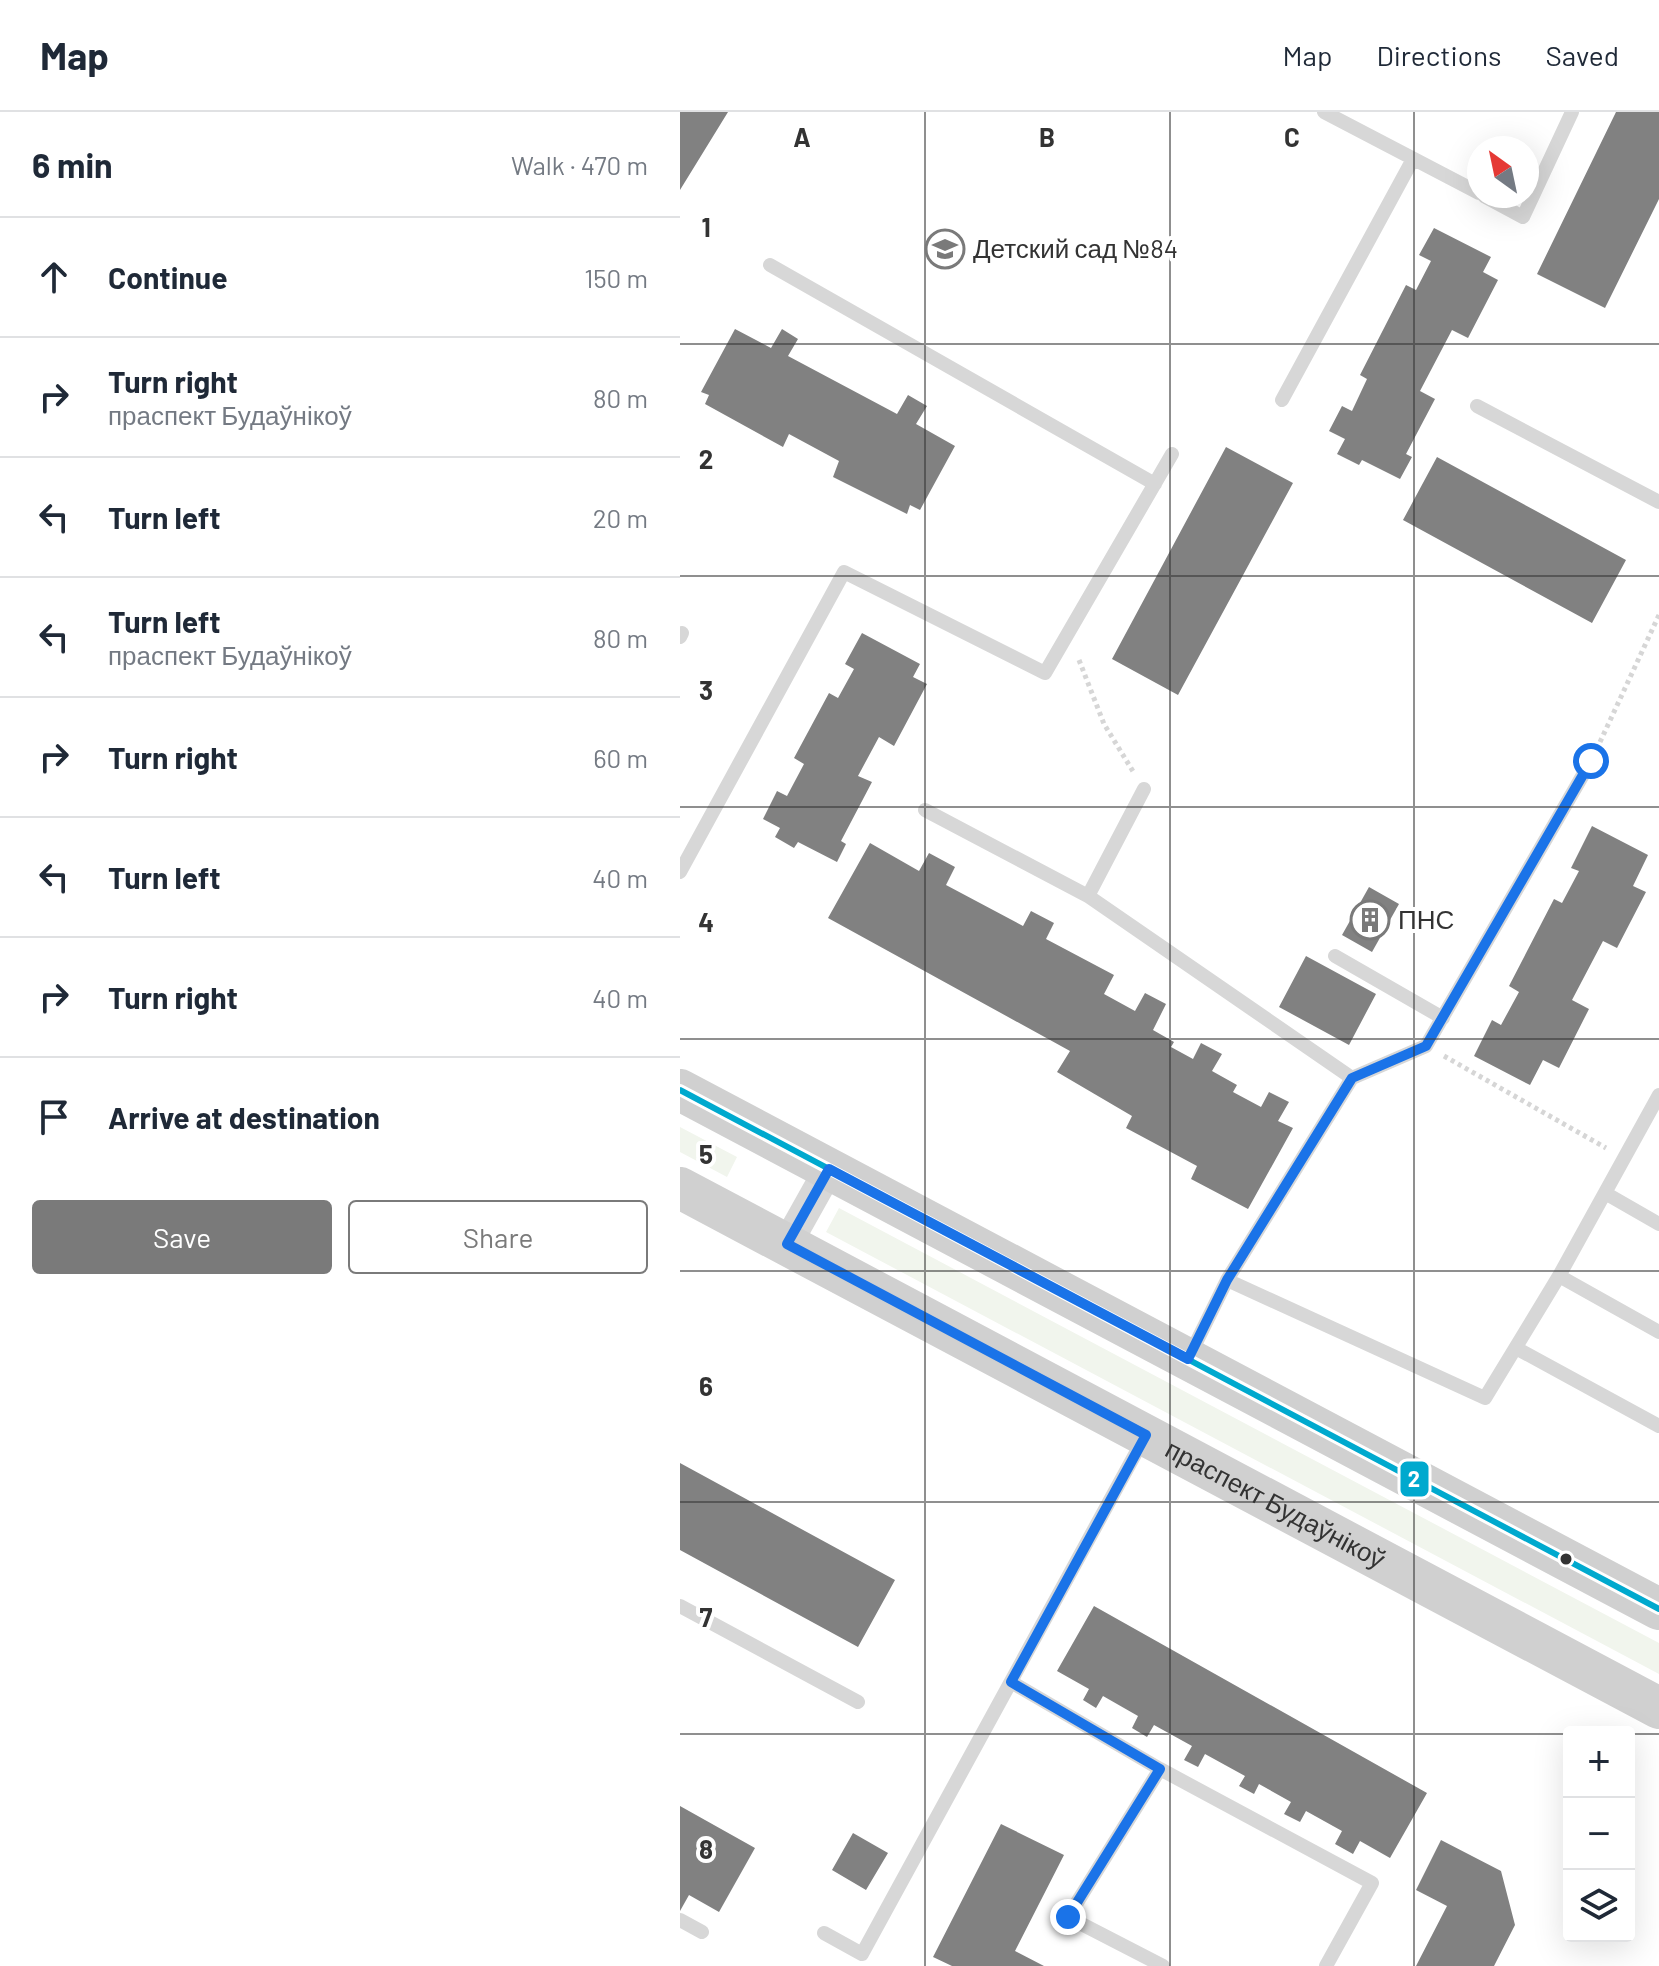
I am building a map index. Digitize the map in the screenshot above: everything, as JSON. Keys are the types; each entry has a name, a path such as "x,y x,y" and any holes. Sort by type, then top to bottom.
{"main road":[{"path":"680,1090 1659,1609"},
{"name":"праспект Будаўнікоў","path":"680,1188 1659,1708"}],"street":[{"path":"787,1244 829,1169"}],"lane":[{"path":"1324,112 1467,188"},
{"path":"1539,183 1572,112"},
{"path":"1282,400 1413,159"},
{"path":"1506,208 1523,217 1527,208"},
{"path":"770,265 1155,484"},
{"path":"1477,406 1659,502"},
{"path":"680,872 844,572 1045,673 1172,454"},
{"path":"1188,1359 1227,1280 1352,1078 1426,1046 1591,761"},
{"path":"1088,896 1144,789"},
{"path":"925,810 1088,896 1352,1078"},
{"path":"1335,956 1443,1018"},
{"path":"1227,1280 1485,1398 1559,1276 1659,1095"},
{"path":"1605,1193 1659,1224"},
{"path":"1559,1276 1659,1332"},
{"path":"1516,1348 1659,1426"},
{"path":"824,1933 862,1954 1146,1435"},
{"path":"680,1606 858,1702"},
{"path":"1011,1682 1160,1769 1372,1883 1326,1966"},
{"path":"1160,1769 1068,1917 1163,1966"},
{"path":"680,1920 702,1932"}],"path":[{"path":"1591,761 1659,615"},
{"path":"1068,633 1104,724 1144,789"},
{"path":"1426,1046 1624,1158"}],"shaded area":[{"path":"680,1127 737,1157 727,1177 680,1152"},
{"path":"839,1208 1659,1643 1659,1674 826,1232"}],"building":[{"path":"680,112 728,112 680,190"},
{"path":"1616,112 1659,112 1659,199 1605,308 1537,274"},
{"path":"1434,228 1491,257 1483,272 1498,280 1468,338 1452,330 1420,391 1435,399 1406,454 1412,457 1400,479 1362,460 1359,465 1337,454 1345,439 1329,431 1342,406 1352,411 1367,379 1360,375 1406,285 1416,290 1431,261 1419,255"},
{"path":"735,329 771,348 782,329 798,339 788,356 897,414 908,395 927,406 916,424 955,446 920,510 910,505 907,514 833,477 839,461 789,434 783,447 705,404 709,395 701,392"},
{"path":"1226,447 1293,483 1178,695 1112,659"},
{"path":"1437,457 1626,560 1592,623 1403,520"},
{"path":"862,633 920,664 913,677 927,684 894,746 879,737 858,776 872,782 841,841 846,844 837,862 798,842 794,848 775,837 780,828 763,819 777,791 787,796 804,764 794,758 829,693 838,698 854,669 845,664"},
{"path":"1592,826 1648,855 1633,886 1646,892 1617,948 1603,941 1572,1000 1589,1009 1559,1068 1543,1060 1530,1085 1474,1056 1492,1020 1501,1025 1519,992 1509,986 1554,899 1562,903 1579,871 1571,868"},
{"path":"870,843 919,871 929,853 955,867 946,885 1023,926 1031,911 1054,923 1046,939 1114,975 1104,994 1135,1011 1145,993 1166,1004 1153,1030 1174,1042 1171,1047 1193,1059 1201,1043 1222,1054 1212,1071 1237,1085 1233,1092 1261,1107 1269,1092 1289,1102 1278,1121 1293,1128 1248,1209 1191,1179 1197,1166 1126,1128 1132,1116 1057,1072 1070,1051 828,918"},
{"name":"ПНС","path":"1369,887 1399,904 1372,952 1342,935"},
{"path":"1306,956 1376,994 1349,1045 1279,1007"},
{"path":"680,1463 895,1580 858,1647 680,1550"},
{"path":"1094,1606 1427,1793 1390,1858 1360,1841 1353,1854 1335,1844 1342,1831 1306,1811 1300,1822 1284,1814 1291,1802 1259,1784 1254,1794 1239,1786 1245,1776 1205,1754 1198,1767 1184,1760 1192,1746 1154,1725 1147,1737 1132,1728 1138,1716 1103,1696 1096,1708 1083,1700 1089,1689 1057,1671"},
{"path":"680,1806 755,1848 719,1912 689,1895 680,1911"},
{"path":"1001,1824 1064,1855 1015,1951 1044,1966 952,1966 933,1957"},
{"path":"853,1833 888,1853 866,1890 832,1870"},
{"path":"1441,1840 1501,1871 1515,1925 1494,1966 1416,1966 1447,1906 1416,1890"}],"transit line":[{"name":"2","path":"680,1090 1659,1609"}],"place":[{"name":"Детский сад №84","path":"945,249"},
{"name":"ПНС","path":"1370,920"}],"route":[{"path":"1068,1917 1160,1769 1011,1682 1146,1435 787,1244 829,1169 1188,1359 1227,1280 1352,1078 1426,1046 1591,761"}]}
